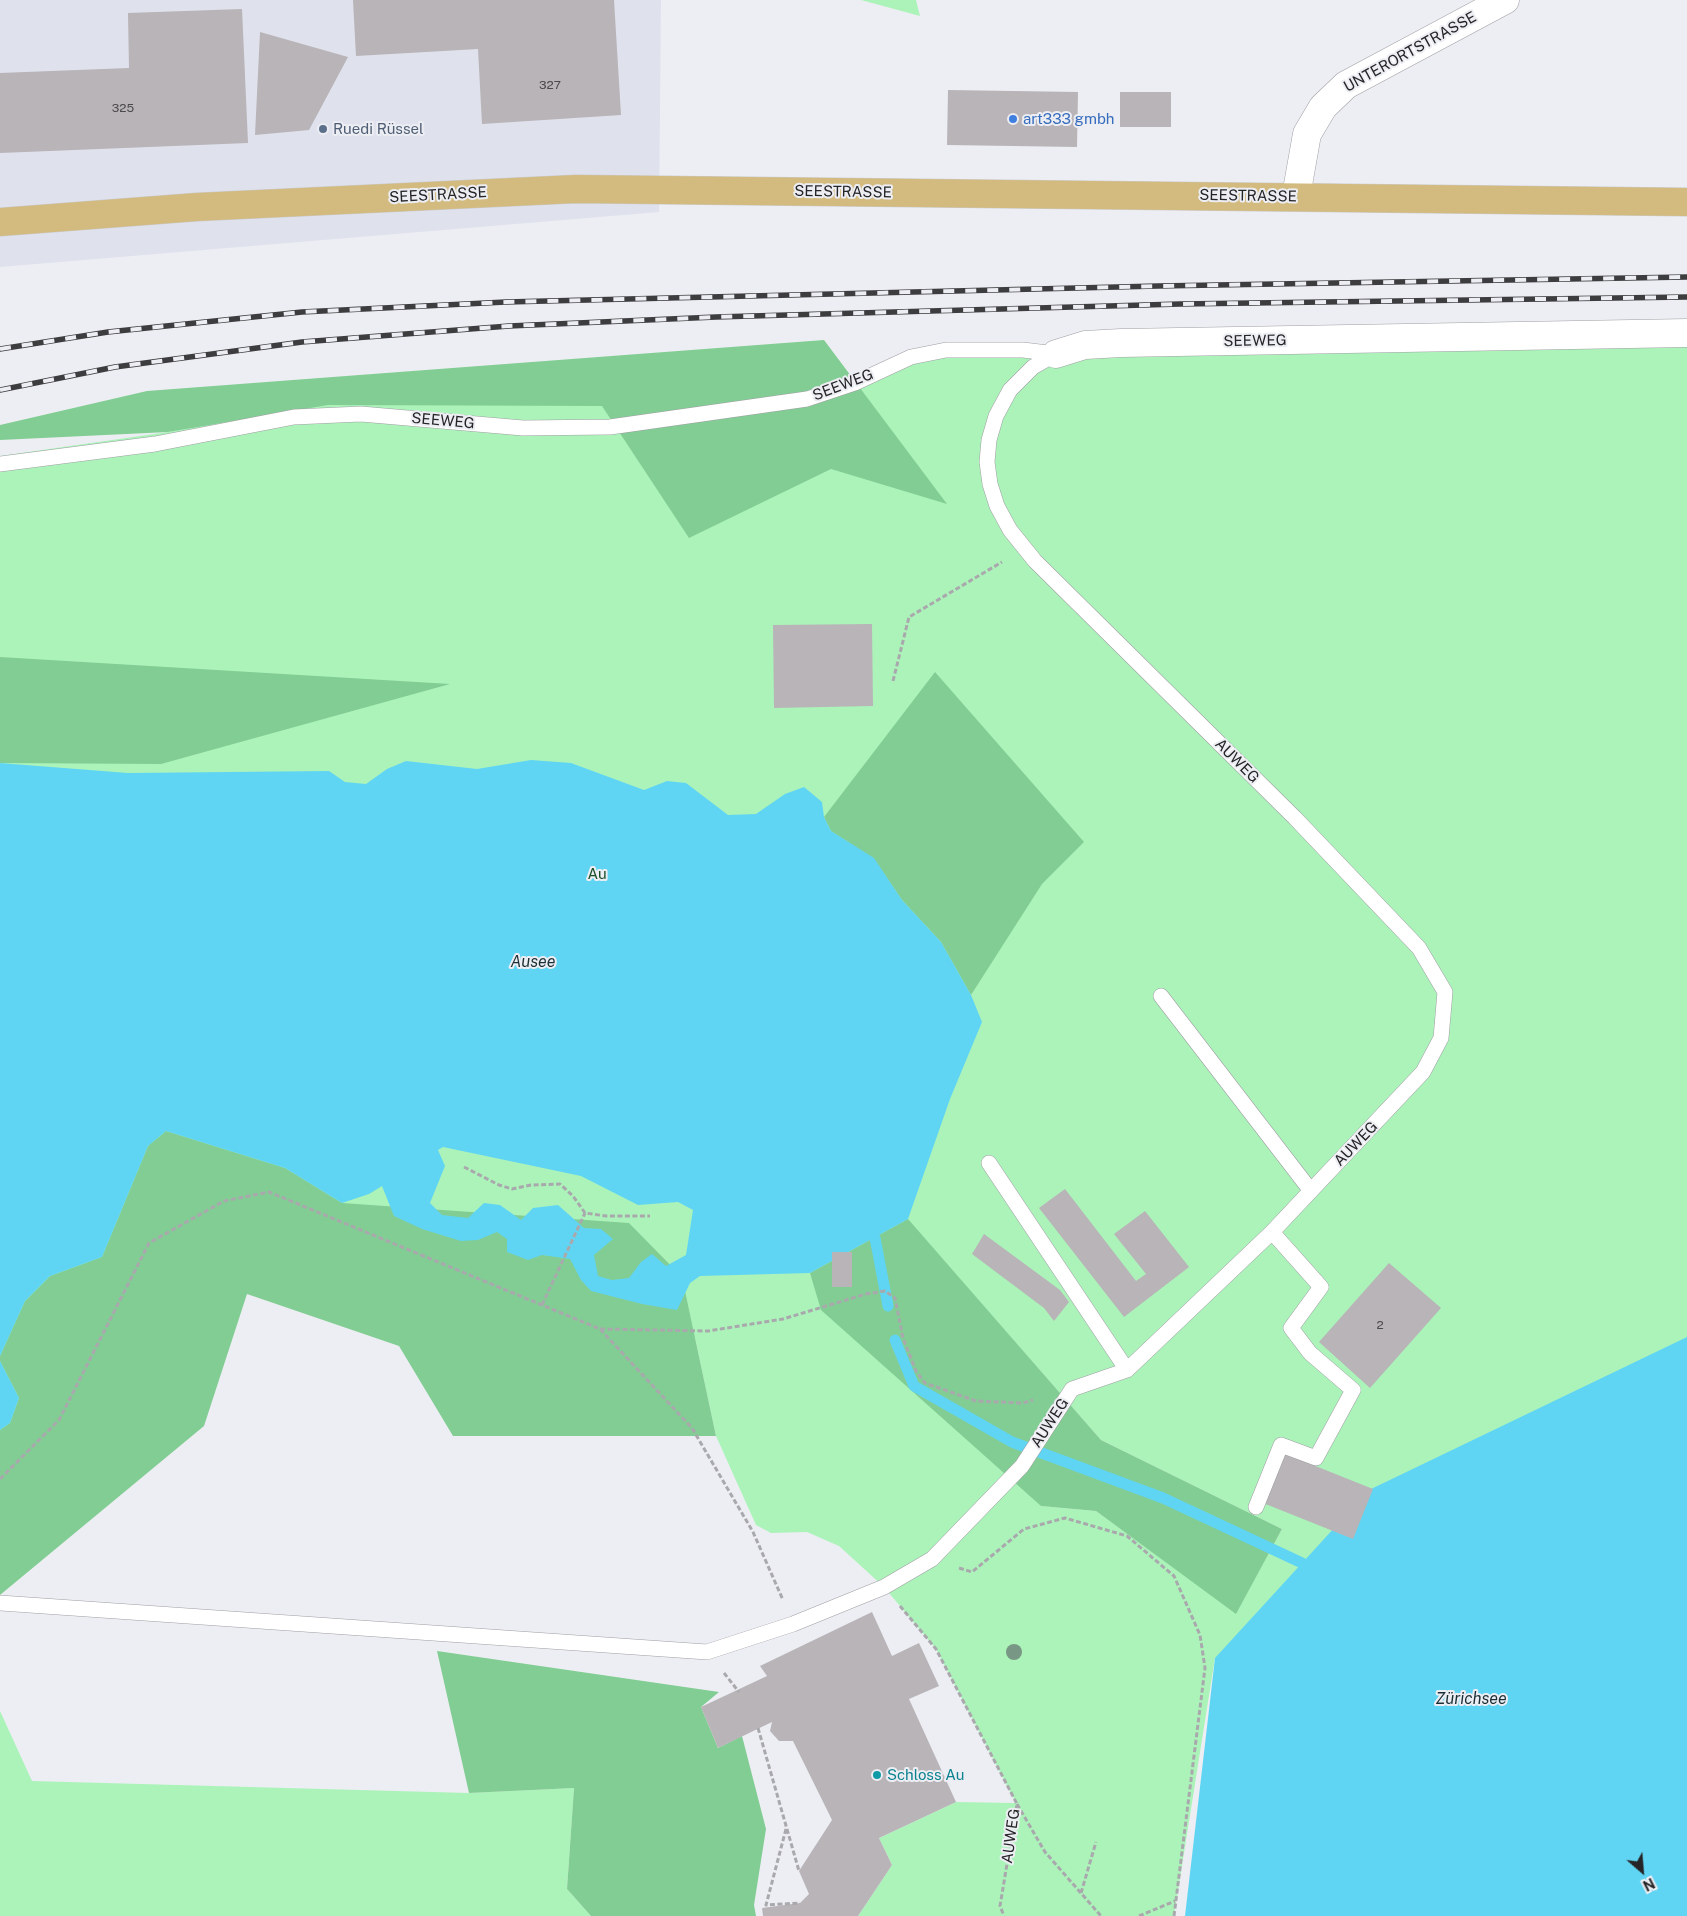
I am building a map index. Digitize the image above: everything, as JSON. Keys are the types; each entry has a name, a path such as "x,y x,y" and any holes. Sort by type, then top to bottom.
{"main road":[{"name":"SEESTRASSE","path":"0,222 197,206 576,189 1687,202"}],"street":[{"name":"UNTERORTSTRASSE","path":"1296,196 1307,134 1323,107 1334,96 1346,85 1505,0"},
{"name":"SEEWEG","path":"1056,354 1086,345 1687,333"}],"lane":[{"name":"SEEWEG","path":"0,464 155,444 294,417 361,414 523,428 610,427 807,399 855,383 911,357 946,350 1023,350 1056,354"},
{"name":"AUWEG","path":"884,1587 932,1559 1022,1466 1072,1389 1127,1370 1272,1232 1424,1072 1442,1038 1445,992 1419,948 1294,818 1034,562 1010,530 997,506 990,484 987,462 989,440 996,416 1010,390 1033,368 1056,354"},
{"path":"1161,996 1310,1191"},
{"path":"989,1163 1127,1370"},
{"path":"1256,1507 1281,1445 1316,1458 1353,1390 1310,1353 1291,1328 1321,1287 1272,1232"},
{"path":"0,1603 707,1652 793,1624 884,1587"}],"path":[{"path":"893,681 909,616 1024,548"},
{"path":"464,1167 499,1185 512,1189 532,1185 560,1184 573,1196 585,1213 606,1216 650,1216"},
{"path":"0,1479 59,1420 149,1243 224,1201 269,1192 600,1329 708,1331 783,1319 866,1294 885,1291 895,1298 903,1338 916,1371 925,1384 976,1401 1023,1403 1072,1389"},
{"path":"542,1305 585,1213"},
{"path":"600,1329 692,1428 753,1532 793,1624"},
{"path":"932,1559 972,1572 1024,1529 1065,1518 1127,1536 1174,1576 1200,1635 1205,1668 1174,1916"},
{"name":"AUWEG","path":"884,1587 936,1649 1017,1804 1000,1906 1004,1916"},
{"path":"758,1728 799,1871"},
{"path":"1017,1804 1045,1852 1101,1916"},
{"path":"787,1828 766,1905 800,1903"},
{"path":"1081,1893 1096,1842"},
{"path":"1139,1916 1176,1900"}],"shaded area":[{"path":"0,0 661,0 659,212 0,267"}],"green space":[{"path":"861,0 916,0 920,16"},
{"name":"Au","path":"1687,333 1687,1421 1215,1658 1174,1916 858,1916 892,1865 879,1838 956,1802 1016,1803 936,1649 884,1587 839,1546 807,1532 771,1533 756,1525 716,1436 695,1338 213,1255 0,1517 0,456 168,432 352,392 769,385 880,371 911,357","holes":["937,1253 1101,1440 1282,1529 1236,1613 1096,1511 1041,1506"]},
{"path":"824,340 947,504 831,469 689,538 602,406 328,405 168,432 0,440 0,425 147,391"},
{"path":"0,657 450,684 161,764 0,763"},
{"path":"935,672 1084,842 1042,884 971,995 941,942 902,900 874,859 831,831 824,817"},
{"path":"166,1131 285,1168 342,1203 629,1223 682,1277 716,1436 453,1436 399,1346 247,1294 204,1426 0,1595 0,1430 10,1423 19,1398 0,1361 0,1356 25,1301 50,1276 102,1257 148,1146"},
{"path":"908,1219 1101,1440 1282,1529 1236,1614 1096,1511 1041,1506 821,1310 810,1273"},
{"path":"437,1651 719,1692 701,1707 718,1748 742,1736 766,1829 754,1905 756,1916 591,1916 567,1889 574,1788 469,1793"},
{"path":"0,1711 32,1781 469,1793 574,1788 567,1889 591,1916 0,1916"}],"water":[{"name":"Ausee","path":"531,760 571,763 644,790 667,781 686,783 728,815 756,814 785,794 804,787 822,802 824,817 831,831 874,858 902,900 941,942 971,995 982,1022 950,1099 908,1219 810,1273 700,1276 690,1283 677,1310 642,1304 591,1291 581,1280 570,1259 542,1255 528,1260 507,1252 507,1239 497,1232 478,1240 461,1241 422,1229 394,1216 382,1186 369,1194 342,1203 285,1168 166,1131 148,1146 102,1257 50,1276 25,1301 0,1356 0,763 128,773 329,771 345,782 366,784 387,769 406,761 477,769","holes":["443,1147 581,1176 638,1205 678,1202 693,1210 686,1255 666,1266 652,1254 641,1262 629,1278 612,1280 598,1276 594,1255 613,1239 601,1229 584,1228 558,1205 533,1208 521,1220 500,1205 484,1203 468,1218 442,1215 430,1203 445,1166 438,1150"]},
{"name":"Zürichsee","path":"1687,1337 1687,1916 1185,1916 1215,1658 1369,1490"},
{"path":"0,1361 19,1398 10,1423 0,1430"}],"building":[{"path":"353,0 614,0 621,115 482,124 478,49 356,56"},
{"path":"242,9 248,143 0,153 0,73 129,68 128,13"},
{"path":"260,32 348,57 309,130 255,135"},
{"name":"art333 gmbh","path":"948,90 1078,92 1077,147 947,145"},
{"path":"1120,92 1171,92 1171,127 1120,127"},
{"path":"872,624 873,706 774,708 773,625"},
{"path":"1065,1189 1136,1281 1146,1274 1114,1234 1145,1211 1189,1267 1124,1317 1039,1208"},
{"path":"984,1234 1060,1290 1069,1302 1054,1321 1044,1308 972,1254"},
{"path":"832,1252 852,1252 852,1287 832,1287"},
{"path":"1389,1263 1441,1308 1370,1388 1319,1342"},
{"path":"1283,1453 1373,1489 1353,1539 1263,1503"},
{"name":"Schloss Au","path":"872,1612 892,1656 919,1643 939,1686 909,1699 956,1802 879,1838 892,1865 858,1916 763,1916 762,1908 800,1903 809,1894 799,1871 832,1820 793,1741 779,1741 770,1731 772,1722 718,1748 701,1707 767,1676 760,1666"}],"waterway":[{"path":"875,1238 888,1306"},
{"path":"895,1340 914,1386 1012,1442 1163,1498 1302,1563"}],"railway":[{"path":"0,349 108,332 302,312 506,302 1158,286 1687,277"},
{"path":"0,390 115,367 302,342 509,326 716,317 1180,304 1687,297"}],"place":[{"name":"art333 gmbh","path":"1013,119"},
{"name":"Ruedi Rüssel","path":"323,129"},
{"name":"Schloss Au","path":"877,1775"}]}
